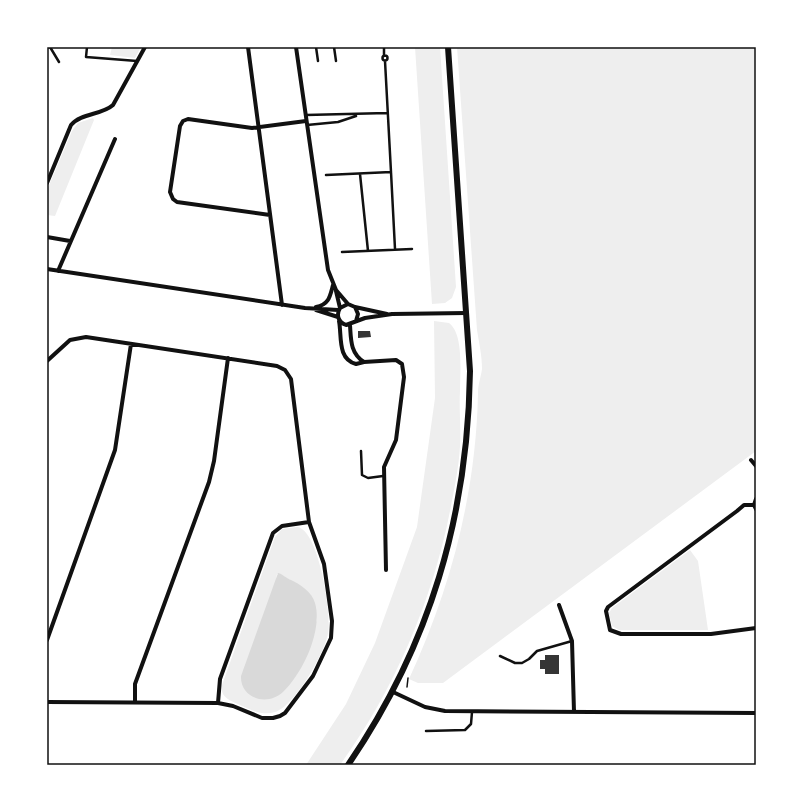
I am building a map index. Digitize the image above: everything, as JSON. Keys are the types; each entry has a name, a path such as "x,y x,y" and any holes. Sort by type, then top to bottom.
{"street":[{"path":"47,183 71,125 75,120 108,108 114,104 145,47"},
{"path":"248,47 282,305"},
{"path":"296,47 328,270 333,285 348,304 355,307 392,314"},
{"path":"348,765 372,730 393,692 420,634 445,560 459,502 469,409 470,371 448,47"},
{"path":"270,215 177,202 171,197 170,192 179,129 183,121 191,119 252,128 306,123"},
{"path":"58,271 115,139"},
{"path":"47,237 70,241"},
{"path":"47,270 312,309 339,309 348,304"},
{"path":"305,308 320,306 326,303 333,285"},
{"path":"336,290 343,355 348,361 354,364 364,362 400,361 404,377 396,440 385,461 383,476 386,570"},
{"path":"355,307 358,314 356,321"},
{"path":"312,309 338,319 342,324 350,325 356,321 392,314 466,313"},
{"path":"350,325 353,350 364,362"},
{"path":"47,361 66,343 80,337 228,358 277,366 285,370 290,376 309,522 324,564 332,629 328,648 313,676 285,713 273,718 262,718 233,706 218,703 47,702"},
{"path":"47,640 115,450 131,344"},
{"path":"135,702 135,684 210,477 228,358"},
{"path":"751,460 756,466"},
{"path":"756,499 755,507 744,505 608,607 606,611 610,630 613,633 621,634 711,634 756,628"},
{"path":"218,703 220,679 273,533 282,526 309,522"},
{"path":"559,605 572,641 574,712"},
{"path":"393,692 435,710 756,713"}],"lane":[{"path":"50,47 58,62"},
{"path":"87,47 86,58 138,61"},
{"path":"316,47 318,61"},
{"path":"334,47 336,61"},
{"path":"384,47 384,56 388,58 385,61 395,249"},
{"path":"305,115 358,115 387,113"},
{"path":"306,123 338,122 358,115"},
{"path":"326,175 390,172"},
{"path":"360,174 368,251"},
{"path":"342,252 412,248"},
{"path":"361,451 362,475 368,478 383,476"},
{"path":"500,656 515,663 522,663 529,659 537,651 572,641"},
{"path":"426,731 465,730 472,724 472,711"}],"path":[{"path":"407,687 408,678"}],"shaded area":[{"path":"112,47 141,47 135,58 110,55"},
{"path":"415,47 440,47 456,287 452,298 445,303 432,304"},
{"path":"457,47 756,47 756,451 443,683 418,683 409,679 424,645 449,575 466,503 472,467 478,390 482,369 477,330"},
{"path":"93,118 94,120 55,216 47,215 47,190 72,131 78,123"},
{"path":"434,321 449,323 454,328 459,344 460,432 455,487 433,579 422,612 394,676 359,736 340,765 306,765 346,704 375,643 417,527 435,398"},
{"path":"297,527 305,531 312,542 318,557 326,593 329,624 326,642 321,653 308,678 299,690 283,708 271,713 262,713 248,709 226,698 223,693 222,685 275,537 282,529","holes":["277,574 283,575 307,591 315,606 317,622 276,580"]},
{"path":"690,550 698,561 708,630 619,630 612,626 609,613 612,608"},
{"path":"278,573 302,586 311,595 315,603 317,614 316,626 310,650 298,674 277,697 262,699 250,695 245,690 242,684 241,676"}],"building":[{"path":"358,331 370,331 371,337 358,338"},
{"path":"545,655 559,655 559,674 545,674 545,669 540,669 540,660 545,660"}]}
